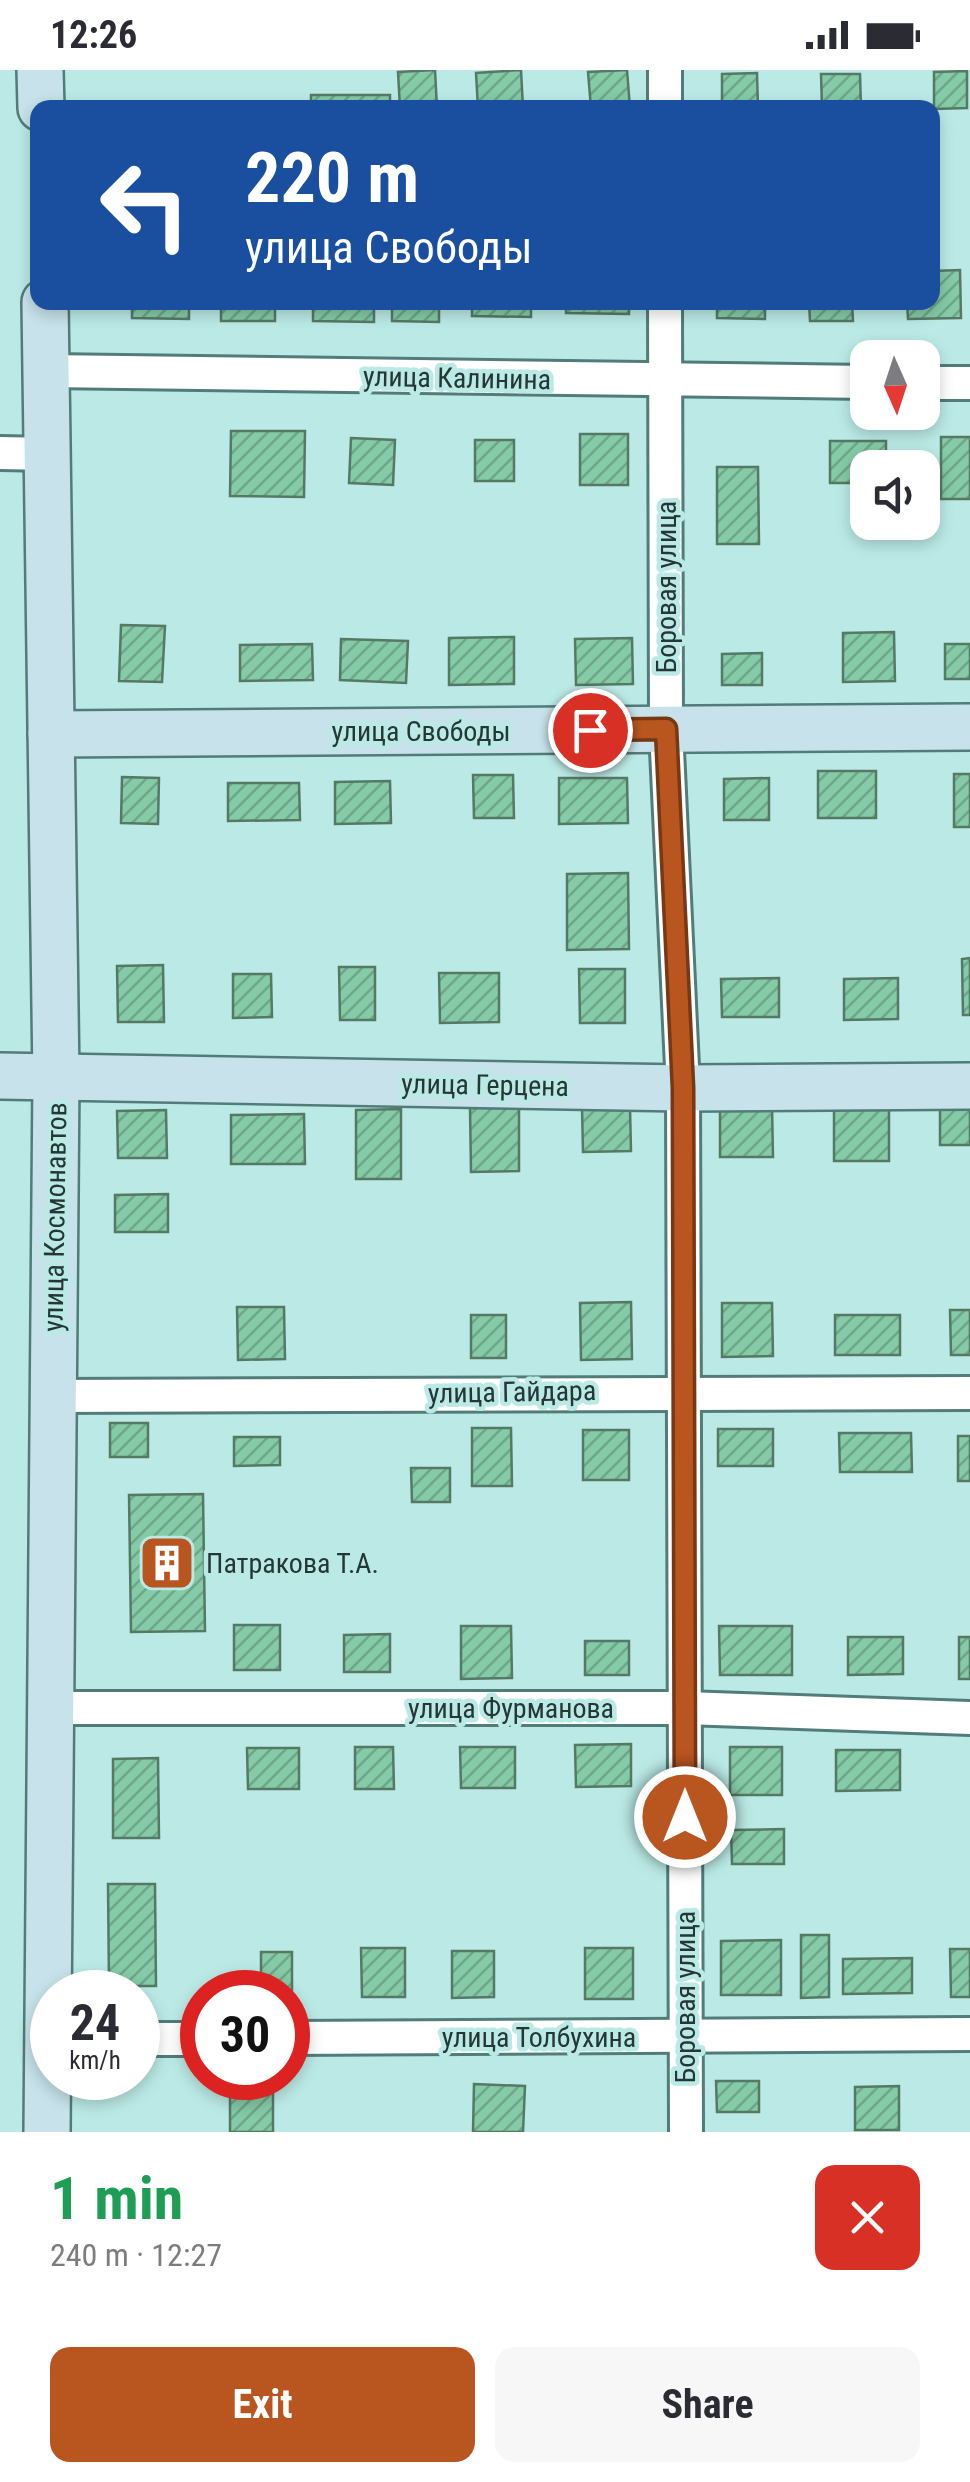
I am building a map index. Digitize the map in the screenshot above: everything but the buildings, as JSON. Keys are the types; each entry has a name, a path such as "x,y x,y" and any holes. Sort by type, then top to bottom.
{"street":[{"path":"40,70 41,100"},
{"path":"665,70 665,100"},
{"name":"улица Космонавтов","path":"45,310 56,1078 50,1970"},
{"name":"Боровая улица","path":"666,310 666,729 683,1088 686,2132"},
{"name":"улица Калинина","path":"46,371 850,382"},
{"path":"940,383 970,383"},
{"path":"0,453 48,454"},
{"name":"улица Свободы","path":"51,734 970,727"},
{"name":"улица Герцена","path":"0,1076 683,1088 970,1086"},
{"name":"улица Гайдара","path":"53,1396 970,1393"},
{"name":"улица Фурманова","path":"51,1708 684,1708 970,1718"},
{"name":"улица Толбухина","path":"310,2038 970,2034"},
{"name":"улица Космонавтов","path":"48,2132 49,2100"}],"place":[{"name":"Патракова Т.А.","path":"167,1563"}],"route":[{"path":"590,730 666,729 683,1088 685,1817"}]}
